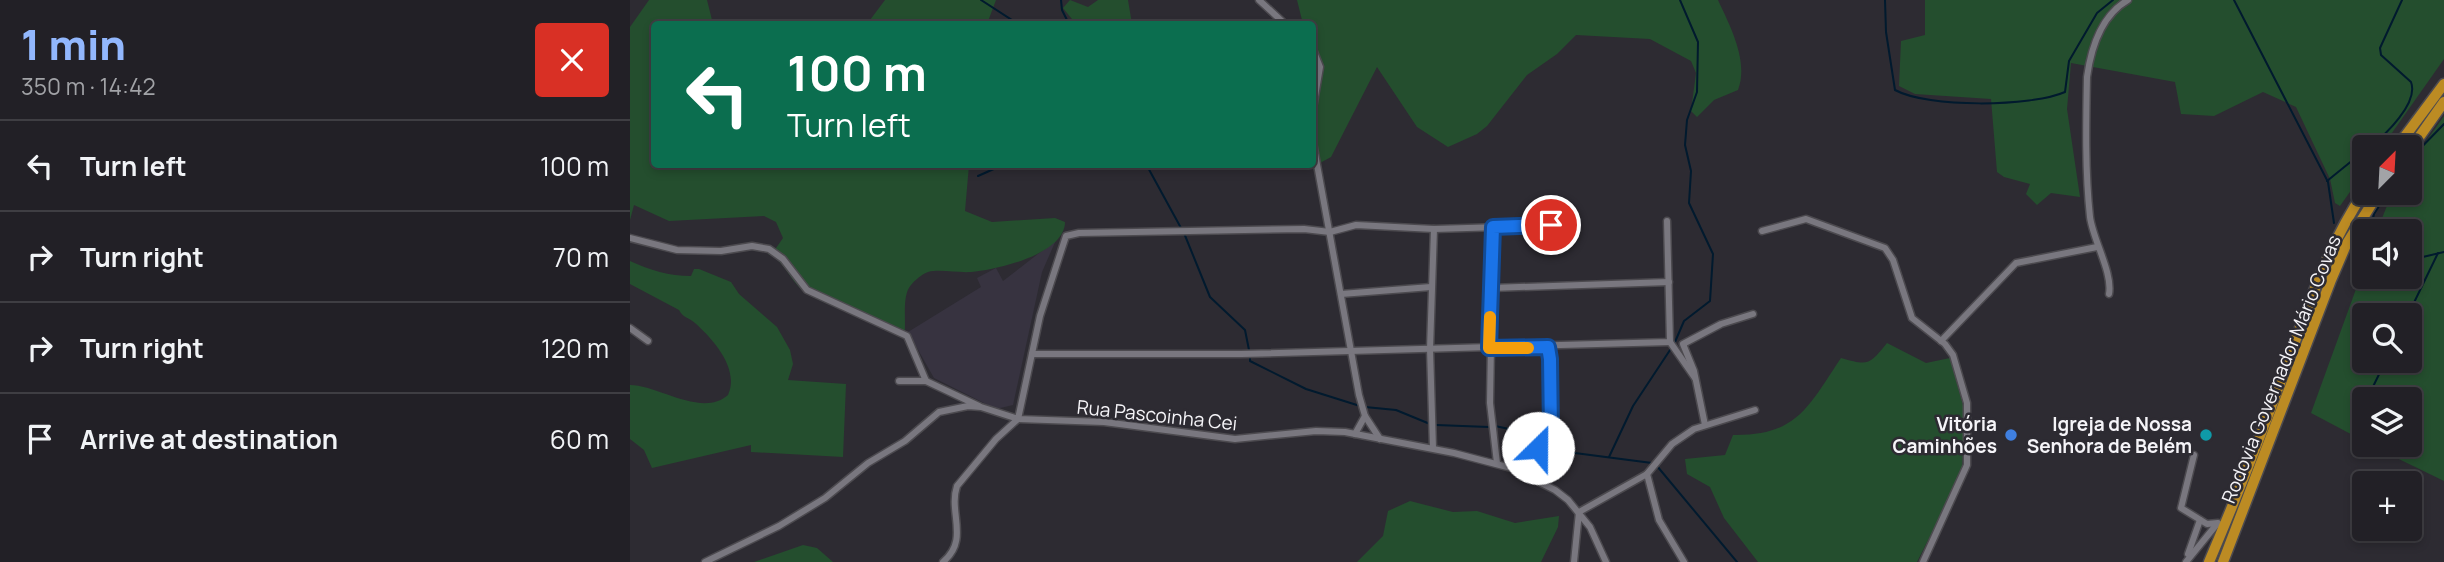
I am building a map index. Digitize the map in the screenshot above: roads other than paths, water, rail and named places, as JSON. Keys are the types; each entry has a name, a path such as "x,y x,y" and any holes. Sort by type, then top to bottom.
{"highway":[{"path":"2406,135 2444,84"},
{"path":"2421,135 2444,102"},
{"name":"Rodovia Governador Mário Covas","path":"2209,562 2320,275 2335,240 2356,205"},
{"name":"Rodovia Governador Mário Covas","path":"2223,562 2331,280 2346,245 2371,205"}],"street":[{"path":"1259,0 1282,21"},
{"path":"2109,294 2110,283 2097,247 2090,216 2087,77 2093,48 2107,19 2128,0"},
{"path":"1316,57 1320,67 1316,90"},
{"path":"1316,158 1365,416 1380,439"},
{"path":"1762,231 1807,219 1885,248 1893,260 1912,318 1941,341 1953,355 1967,402 1967,465 1923,562"},
{"path":"1667,221 1670,342 1697,381"},
{"path":"943,562 954,551 957,540 957,486 996,439 1018,419 1032,354 1066,236 1074,233 1304,229 1330,232 1356,225 1434,229 1574,225"},
{"path":"1493,227 1489,348 1491,418 1497,463"},
{"path":"1433,448 1430,349 1434,229"},
{"path":"630,238 677,250 721,251 752,246 769,250 783,259 807,290 907,336 926,381"},
{"path":"1941,341 2016,263 2097,247"},
{"path":"1491,288 1669,282"},
{"path":"1341,294 1432,287"},
{"path":"1704,425 1697,381 1683,344 1721,324 1753,314"},
{"path":"630,328 648,341"},
{"path":"1032,354 1353,351 1670,342"},
{"path":"1515,470 1524,455 1543,446 1550,437 1552,369 1548,347"},
{"path":"899,381 926,381 981,407"},
{"name":"Rua Pascoinha Cei","path":"705,562 779,526 825,498 868,464 905,441 939,412 958,407 981,407 1018,419 1089,421 1251,440 1316,431 1355,434 1497,463 1542,481 1579,512 1605,562"},
{"path":"1574,562 1579,512 1647,474 1672,444 1704,425 1755,410"},
{"path":"1355,434 1365,416"},
{"path":"2194,455 2192,472 2181,506 2185,512 2200,520 2210,524 2218,523"},
{"path":"1647,474 1659,520 1684,562"},
{"path":"2185,561 2232,507"},
{"path":"2185,561 2200,520"}],"waterway":[{"path":"981,0 1013,21"},
{"path":"1061,0 1068,21"},
{"path":"1675,342 1684,321 1710,301 1713,254 1689,203 1691,171 1685,145 1687,120 1697,92 1698,42 1680,0"},
{"path":"1885,0 1886,32 1895,90 1931,100 1980,103 2029,101 2065,92 2069,61 2097,13 2113,0"},
{"path":"2234,0 2328,182 2334,223"},
{"path":"2384,135 2405,109 2412,90 2411,82 2381,55 2380,48 2402,0"},
{"path":"2422,147 2444,124"},
{"path":"2327,181 2352,161"},
{"path":"978,176 996,168"},
{"path":"1148,168 1181,228"},
{"path":"2373,219 2380,205"},
{"path":"1184,233 1210,297 1245,330 1249,350"},
{"path":"2422,257 2444,252"},
{"path":"2414,303 2438,253"},
{"path":"1609,457 1633,406 1672,347"},
{"path":"1250,356 1250,361 1306,389 1360,406"},
{"path":"2373,387 2380,373"},
{"path":"1365,407 1396,410 1430,424"},
{"path":"1436,425 1489,427"},
{"path":"1495,426 1514,430 1539,446"},
{"path":"1544,449 1652,463"},
{"path":"1657,466 1737,562"}],"place":[{"name":"Vitória Caminhões","path":"2011,435"},
{"name":"Igreja de Nossa Senhora de Belém","path":"2206,435"}]}
